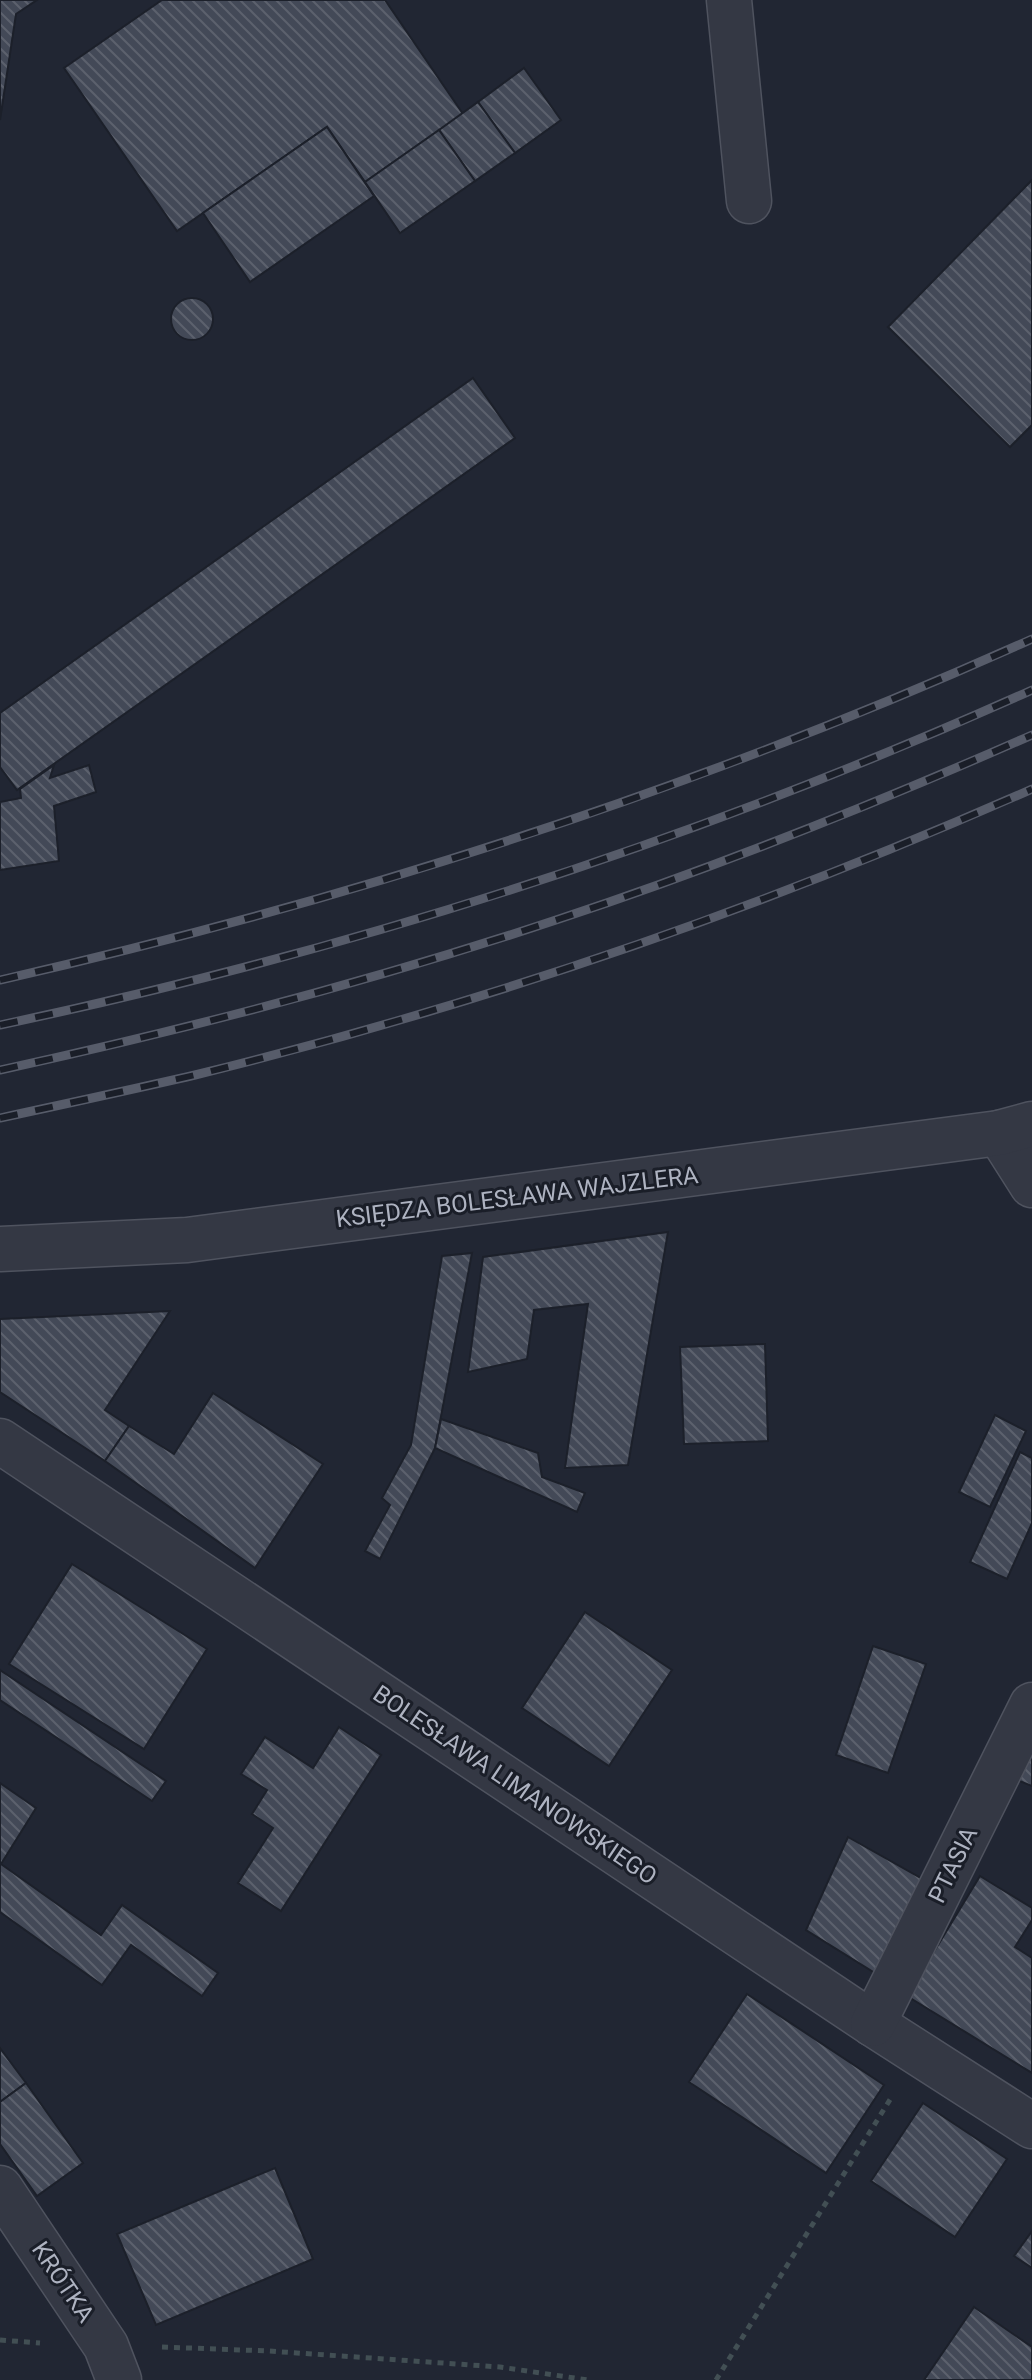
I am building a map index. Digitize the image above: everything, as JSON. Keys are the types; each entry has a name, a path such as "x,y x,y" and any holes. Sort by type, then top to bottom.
{"street":[{"path":"729,0 749,201"},
{"path":"1016,1129 1032,1185"},
{"name":"KSIĘDZA BOLESŁAWA WAJZLERA","path":"0,1249 187,1240 1016,1129"},
{"name":"BOLESŁAWA LIMANOWSKIEGO","path":"0,1441 873,2024 1032,2126"},
{"name":"PTASIA","path":"873,2024 1032,1705"},
{"name":"KRÓTKA","path":"0,2188 112,2363"}],"path":[{"path":"716,2380 898,2087"},
{"path":"0,2340 112,2363 269,2351 500,2367 588,2380"}],"building":[{"path":"0,0 37,0 16,14 0,120"},
{"path":"162,0 385,0 463,114 365,182 327,127 177,231 64,68"},
{"path":"524,68 561,120 515,153 478,102"},
{"path":"478,102 515,153 475,181 439,130"},
{"path":"327,127 374,196 250,282 203,213"},
{"path":"439,130 475,181 400,233 365,182"},
{"path":"1032,180 1032,425 1010,447 888,327"},
{"path":"192,298 207,304 213,319 207,334 192,340 177,334 171,319 177,304"},
{"path":"473,378 515,438 17,790 0,767 0,713"},
{"path":"54,765 50,778 89,765 96,792 54,806 59,861 0,870 0,802 21,798 20,789"},
{"path":"668,1232 628,1465 565,1468 588,1304 534,1310 527,1359 468,1372 483,1257"},
{"path":"472,1253 435,1448 380,1559 365,1551 390,1505 382,1498 411,1445 442,1256"},
{"path":"170,1311 105,1410 129,1426 105,1461 0,1392 0,1319"},
{"path":"765,1344 768,1441 684,1444 680,1347"},
{"path":"213,1393 323,1464 255,1568 105,1461 129,1426 174,1454"},
{"path":"995,1415 1026,1431 990,1507 959,1492"},
{"path":"441,1419 538,1453 542,1477 585,1493 577,1512 435,1448"},
{"path":"1020,1452 1032,1458 1032,1523 1007,1579 970,1562"},
{"path":"72,1564 207,1649 144,1749 9,1664"},
{"path":"585,1612 672,1670 609,1766 522,1708"},
{"path":"873,1646 926,1664 888,1773 836,1755"},
{"path":"0,1670 166,1781 152,1801 0,1700"},
{"path":"339,1727 381,1755 281,1911 238,1883 273,1828 252,1814 267,1790 241,1774 265,1737 313,1768"},
{"path":"1032,1747 1032,1786 1017,1780"},
{"path":"0,1783 36,1808 1,1864 101,1935 122,1905 218,1973 202,1996 131,1945 102,1985 0,1912"},
{"path":"848,1837 933,1885 883,1978 806,1930"},
{"path":"980,1876 1032,1908 1032,1920 1015,1947 1032,1958 1032,2073 907,1996"},
{"path":"747,1994 884,2085 826,2173 689,2082"},
{"path":"0,2048 26,2083 0,2102"},
{"path":"26,2083 83,2163 37,2196 0,2144 0,2102"},
{"path":"923,2103 1007,2159 955,2237 871,2181"},
{"path":"275,2168 313,2259 156,2325 117,2234"},
{"path":"1032,2231 1032,2268 1014,2256"},
{"path":"974,2307 1032,2347 1032,2380 924,2380"}],"railway":[{"path":"0,980 265,914 525,835 780,744 1032,639"},
{"path":"0,1025 264,962 525,885 781,795 1032,690"},
{"path":"0,1070 282,1002 421,963 559,919 798,833 1032,735"},
{"path":"0,1118 195,1075 409,1018 515,985 828,874 1032,789"}]}
